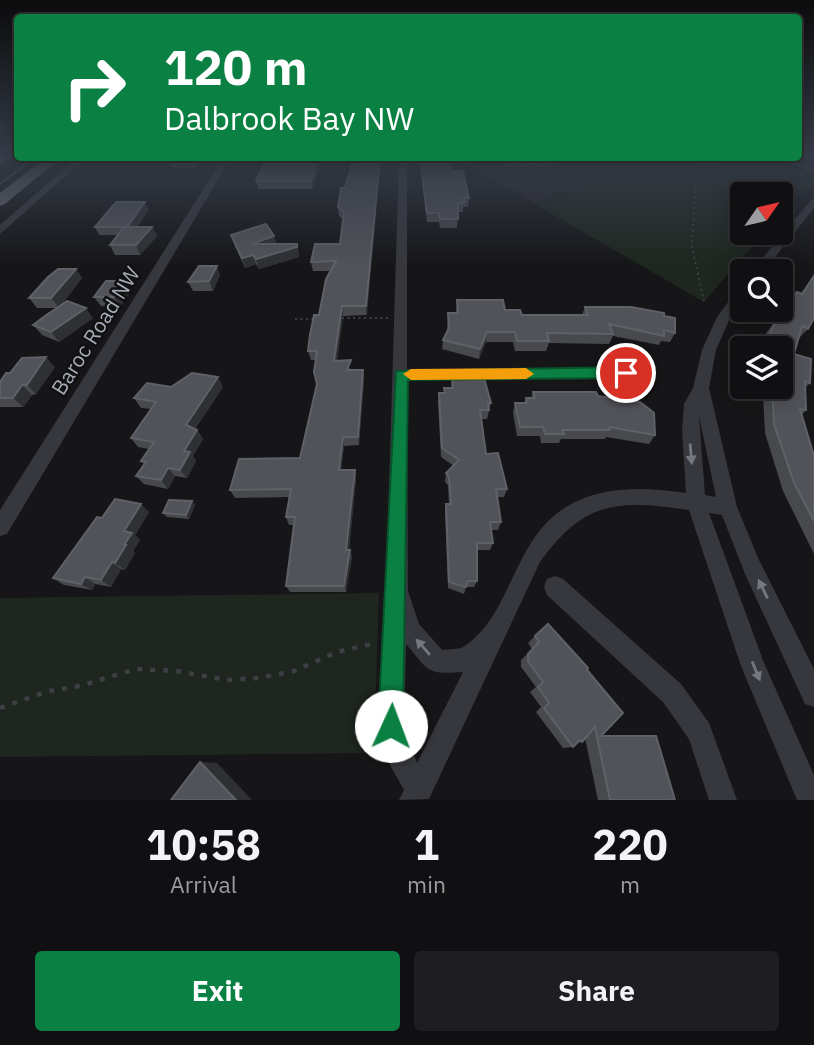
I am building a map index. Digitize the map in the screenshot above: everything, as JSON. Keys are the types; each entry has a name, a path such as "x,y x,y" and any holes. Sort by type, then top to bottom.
{"street":[{"path":"0,231 43,192"},
{"name":"Baroc Road NW","path":"0,527 206,192"},
{"path":"403,192 397,587 391,726 403,765 416,794"},
{"path":"768,259 814,202"},
{"path":"730,309 709,350 701,388 692,404 690,431 695,502 753,666 811,800"},
{"path":"401,374 626,373"},
{"path":"701,388 728,506 752,567 814,695"},
{"path":"416,794 542,540 564,518 601,500 628,495 728,506"},
{"path":"397,587 410,631 437,662 466,660 497,630"},
{"path":"555,587 672,693 700,732 723,800"}],"path":[{"path":"696,192 692,247 704,300"},
{"path":"295,319 322,318"},
{"path":"335,318 387,318"},
{"path":"0,708 49,691 80,686 136,669 177,671 228,680 258,678 294,671 337,652 380,643"}],"shaded area":[{"path":"515,192 567,192 535,204"},
{"path":"567,192 730,192 730,245 754,245 741,259 730,259 730,272 704,302 535,204"},
{"path":"793,192 804,192 793,199"},
{"path":"379,593 374,753 0,757 0,598"}],"building":[{"path":"340,192 377,192 366,306 342,306 334,361 351,360 347,370 363,370 358,437 343,437 339,470 355,470 346,550 350,550 344,586 286,586 295,517 286,517 291,489 230,490 239,459 300,458 317,384 314,372 317,351 308,351 310,335 314,315 319,315 326,279 336,261 311,262 315,244 340,244 344,212 338,207"},
{"path":"424,192 468,192 469,198 464,198 464,203 458,203 458,219 440,219 439,213 427,213"},
{"path":"116,202 145,202 127,227 95,227"},
{"path":"266,224 274,236 252,244 297,244 297,247 256,259 253,255 242,258 231,235"},
{"path":"124,227 152,227 136,245 110,245"},
{"path":"199,266 217,266 209,281 188,282"},
{"path":"58,269 76,269 51,298 29,298 48,277"},
{"path":"814,276 814,318 808,329 802,326 794,354 811,359 810,383 805,381 806,410 800,409 814,456 814,521 794,483 774,424 773,399 793,399 793,336 769,336 775,322 793,322 793,297 797,292 802,294"},
{"path":"106,281 125,281 114,297 94,297"},
{"path":"457,300 503,300 505,310 520,310 522,315 588,315 585,307 631,307 664,313 664,316 675,318 675,333 664,330 664,336 609,324 613,334 547,333 549,341 517,341 515,332 487,332 480,349 443,340 449,328 448,313 458,313"},
{"path":"67,301 86,308 51,332 33,325 45,316"},
{"path":"46,357 27,385 22,385 13,398 0,398 0,382 22,358"},
{"path":"192,373 218,377 186,425 197,430 184,451 190,452 180,470 168,468 161,480 136,476 146,462 141,461 154,442 131,438 156,402 134,398 147,383 171,387"},
{"path":"452,378 484,378 491,403 488,403 489,410 480,410 486,454 498,453 507,489 496,489 501,522 490,522 493,543 477,543 477,581 468,581 466,587 449,582 446,504 451,504 449,477 446,473 459,460 442,448 439,393 445,393 444,388 453,388"},
{"path":"533,392 596,392 598,396 640,402 654,413 655,435 609,427 610,430 562,430 564,434 545,434 543,427 520,427 515,403 527,403 526,398 535,398"},
{"path":"115,499 141,504 124,531 132,533 115,563 112,562 101,580 85,577 81,584 53,578 97,517 102,518"},
{"path":"169,500 192,501 186,515 163,513"},
{"path":"548,624 588,668 623,713 601,736 656,736 675,800 610,800 595,727 582,742 580,740 573,747 544,708 549,703 538,687 543,682 528,661 528,654 539,642 535,636"},
{"path":"200,762 236,800 171,800"}],"slow traffic":[{"path":"411,374 526,374"}],"route":[{"path":"391,726 401,374 626,373"}]}
